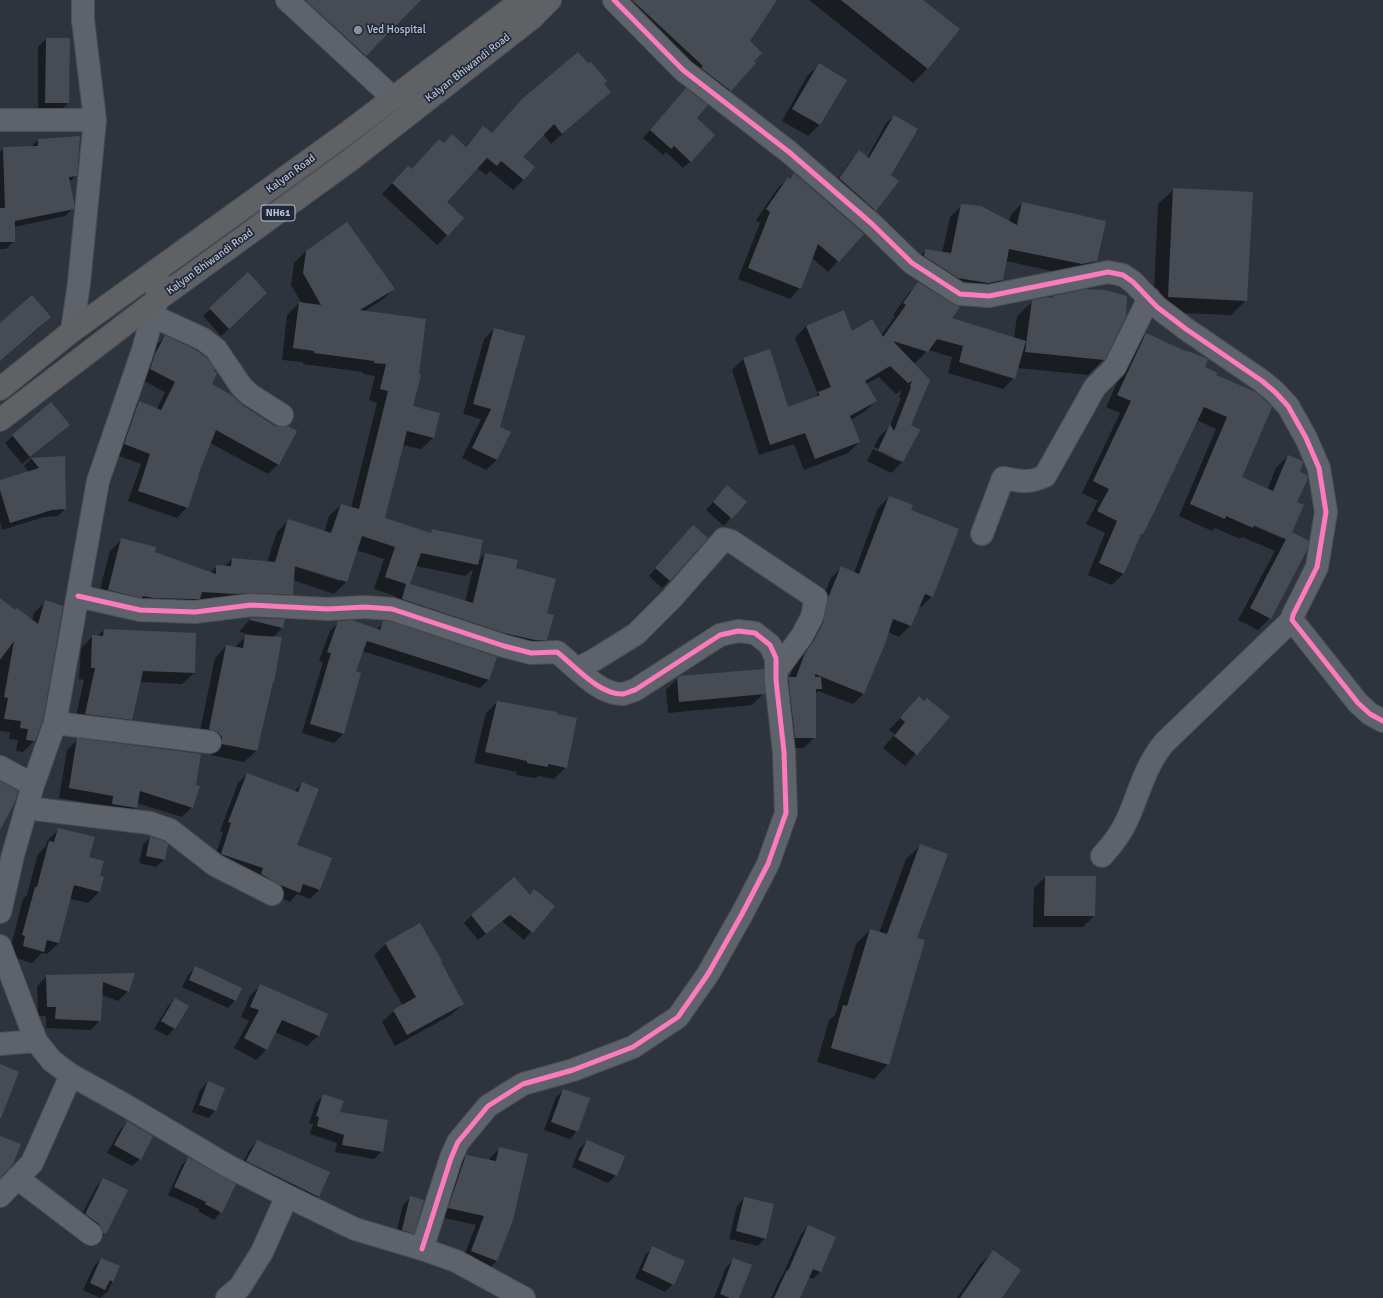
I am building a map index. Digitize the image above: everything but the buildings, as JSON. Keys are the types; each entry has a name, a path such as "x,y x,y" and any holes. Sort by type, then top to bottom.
{"highway":[{"name":"Kalyan Road","path":"0,389 72,331 347,133 522,0"},
{"name":"Kalyan Bhiwandi Road","path":"0,420 155,308 349,161 532,18 550,0"}],"street":[{"path":"72,331 79,283 96,120 83,20 83,0"},
{"path":"287,0 393,98"},
{"path":"614,0 683,70 789,152 872,224 912,263 960,294 989,296 1108,272 1123,275 1133,282 1157,307 1186,330 1262,381 1276,392 1288,406 1306,438 1319,468 1326,512 1317,566 1292,620 1156,752 1127,821 1115,841 1102,856"},
{"path":"0,120 96,120"},
{"path":"0,912 13,855 33,786 54,722 98,481 144,350 155,308 158,270"},
{"path":"982,534 1004,478 1033,481 1045,476 1095,387 1115,368 1149,298"},
{"path":"155,308 216,349 241,386 249,394 282,415"},
{"path":"577,669 636,634 672,598 724,539 731,541 816,598 812,617 802,636 776,671"},
{"path":"78,596 140,610 195,612 251,605 328,609 365,607 392,608 518,650 531,653 557,652 606,691 623,694 635,690 720,635 738,631 755,633 770,645 776,658 784,752 786,812 768,864 708,974 678,1017 633,1048 573,1070 523,1084 488,1106 458,1142 451,1158 422,1248"},
{"path":"1292,620 1358,703 1370,714 1383,721"},
{"path":"54,722 210,742"},
{"path":"0,767 33,786"},
{"path":"27,808 150,822 170,830 215,865 272,894"},
{"path":"0,946 36,1041 52,1061 71,1075 228,1166 287,1196 355,1229 422,1248 456,1261 524,1298"},
{"path":"0,1044 36,1041"},
{"path":"0,1196 32,1163 71,1075"},
{"path":"17,1178 91,1234"},
{"path":"227,1298 240,1287 262,1252 287,1196"}],"cycle path":[{"path":"614,0 683,70 789,152 872,224 912,263 960,294 989,296 1108,272 1123,275 1133,282 1157,307 1186,329 1262,381 1275,392 1288,406 1306,438 1319,468 1326,512 1317,567 1293,615 1292,620 1358,703 1370,714 1383,721"},
{"path":"78,596 140,610 195,612 251,605 328,609 365,607 392,609 504,646 531,653 557,652 596,685 605,690 623,694 635,690 720,635 738,631 755,633 770,645 776,658 776,680 784,752 786,813 768,864 708,974 678,1017 633,1047 573,1070 523,1084 488,1106 458,1142 451,1158 422,1249"}],"place":[{"name":"Ved Hospital","path":"358,30"}]}
